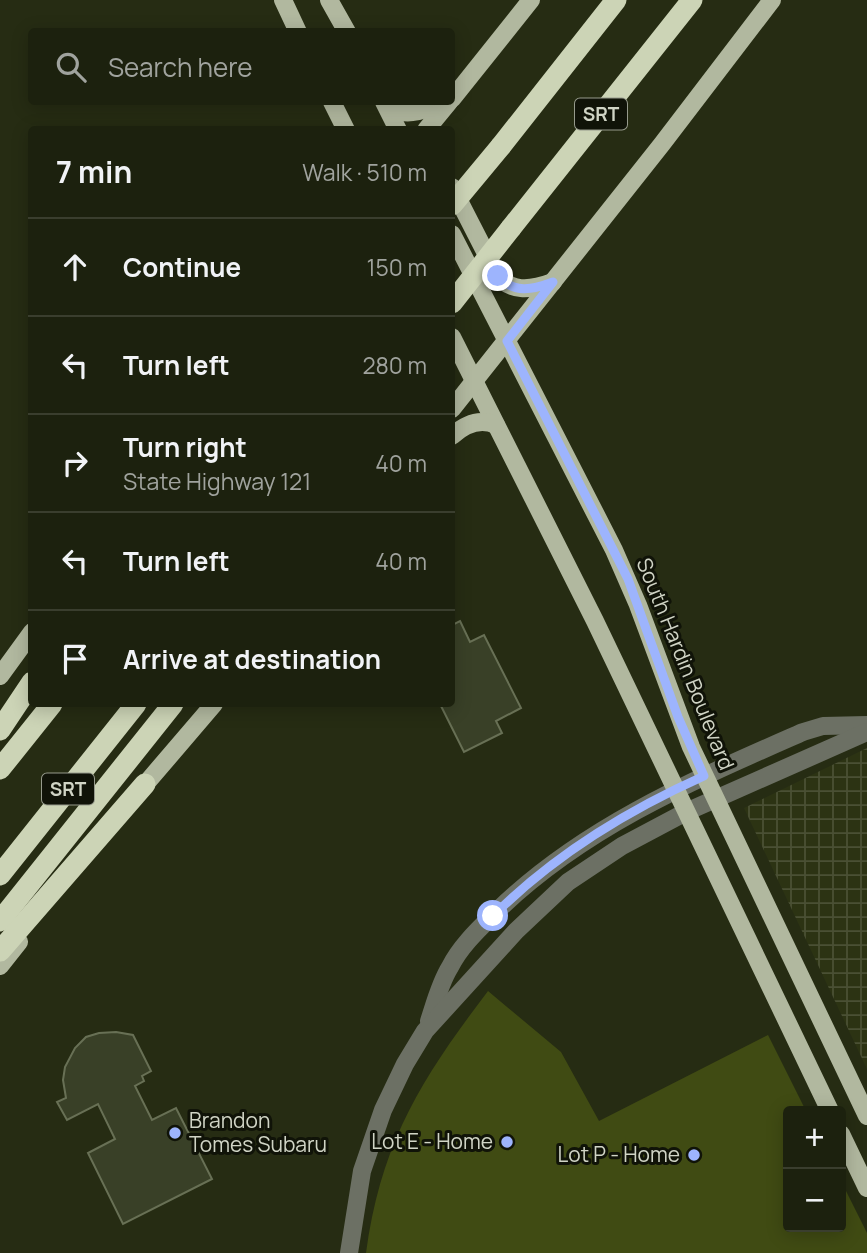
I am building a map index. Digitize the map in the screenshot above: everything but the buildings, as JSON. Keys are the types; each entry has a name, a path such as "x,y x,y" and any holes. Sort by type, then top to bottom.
{"highway":[{"name":"SRT","path":"455,201 616,0"},
{"name":"SRT","path":"455,299 692,0"},
{"path":"0,716 28,681"},
{"path":"0,730 28,688"},
{"path":"0,769 50,707"},
{"name":"SRT","path":"0,875 134,707"},
{"path":"0,920 171,707"},
{"path":"0,951 145,784"}],"main road":[{"path":"283,0 296,28"},
{"path":"330,0 345,28"},
{"path":"455,92 531,0"},
{"path":"455,405 772,0"},
{"path":"333,105 343,126"},
{"path":"385,105 395,126"},
{"path":"388,105 394,110 407,113 434,105"},
{"path":"429,126 445,105"},
{"path":"439,126 446,105"},
{"path":"455,193 495,271 503,281 522,290 553,282"},
{"name":"South Hardin Boulevard","path":"455,240 628,579 678,717 704,776 867,1116"},
{"path":"455,343 595,621 828,1106"},
{"path":"455,434 480,421 496,425"},
{"path":"0,676 28,638"},
{"path":"0,966 145,784 211,707"},
{"path":"846,1144 867,1188"}],"street":[{"path":"349,1253 357,1195 368,1150 392,1090 425,1031 450,965 507,902 568,851 613,822 675,789 803,732 823,726 867,725"},
{"path":"425,1031 516,931 568,882 602,857 686,812 867,732"}],"shaded area":[{"path":"867,748 867,1069 744,808"},
{"path":"488,991 561,1052 599,1121 768,1035 804,1106 783,1106 783,1232 846,1232 846,1191 867,1233 867,1253 366,1253 382,1177 394,1144 424,1083"}],"place":[{"name":"Brandon Tomes Subaru","path":"175,1133"},
{"name":"Lot E - Home","path":"507,1142"},
{"name":"Lot P - Home","path":"694,1155"}],"route":[{"path":"493,916 568,851 613,822 704,776 678,717 628,579 507,341 553,282 522,290 509,285 498,276"}]}
